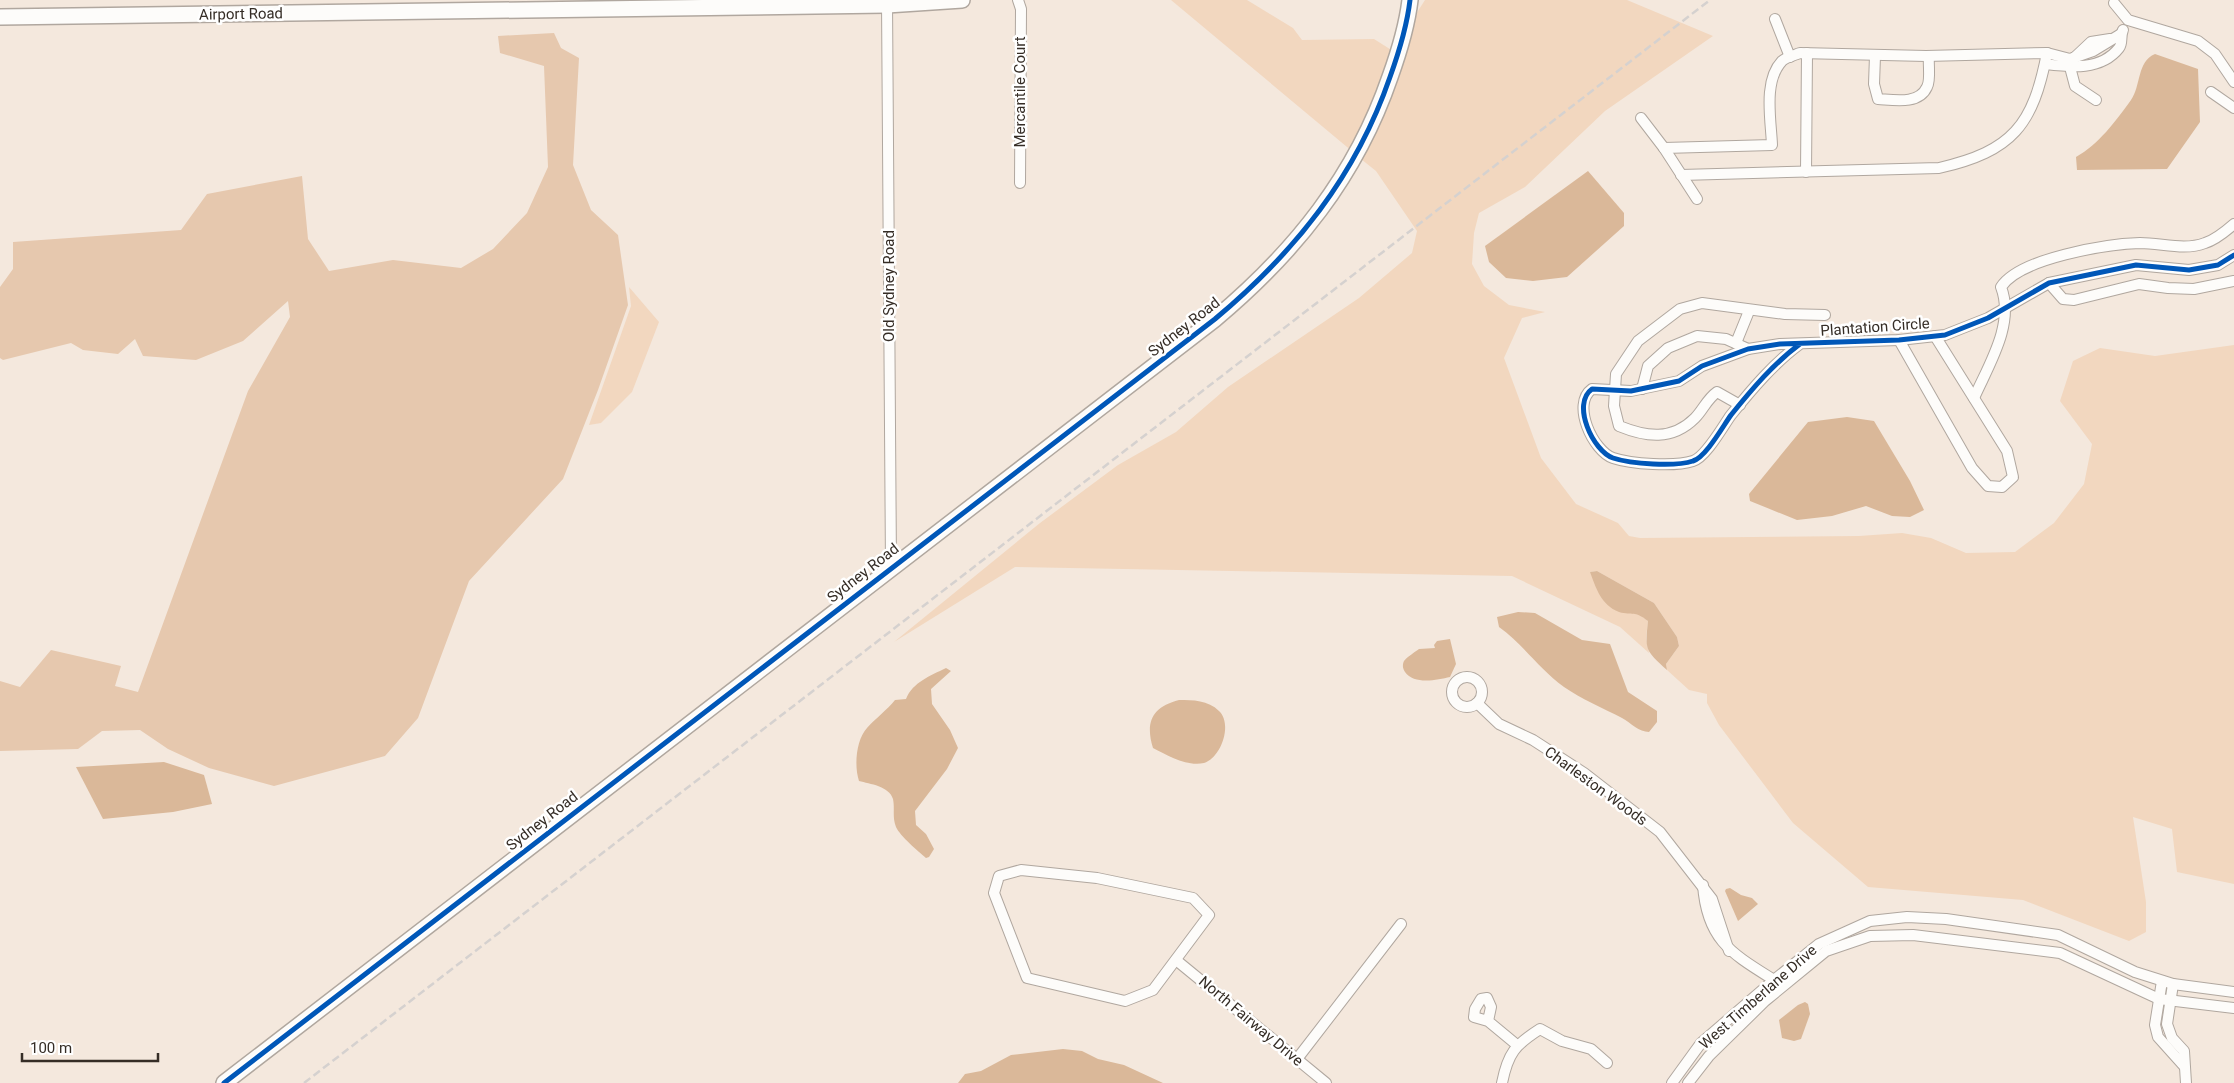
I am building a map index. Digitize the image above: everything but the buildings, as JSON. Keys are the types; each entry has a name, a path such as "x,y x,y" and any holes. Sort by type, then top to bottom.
{"street":[{"name":"Airport Road","path":"0,17 887,3 962,0"},
{"name":"Mercantile Court","path":"1018,0 1021,9 1020,184"},
{"name":"Sydney Road","path":"224,1083 891,567 1217,318 1256,283 1296,241 1329,198 1357,155 1380,108 1398,56 1410,0"},
{"path":"2112,1 2128,20 2198,41 2215,54 2234,82"},
{"name":"Old Sydney Road","path":"887,3 891,567"},
{"path":"1776,19 1790,57"},
{"path":"1664,148 1772,145 1771,87 1779,66 1783,60 1790,57 1807,53 1928,56 2048,53 2088,71 2112,64 2119,57 2118,38 2128,20"},
{"path":"2045,64 2072,65 2118,38"},
{"path":"1806,172 1807,53"},
{"path":"1681,175 1940,168 1972,160 1994,148 2024,123 2040,87 2048,53"},
{"path":"1875,56 1874,84 1878,99 1905,100 1920,96 1928,86 1928,56"},
{"path":"2072,65 2075,86 2096,100"},
{"path":"2211,92 2233,105"},
{"path":"1641,118 1664,148 1697,199"},
{"path":"1974,398 2002,335 2005,308 2001,286 2007,277 2037,261 2120,245 2142,243 2187,247 2206,243 2234,224"},
{"name":"Plantation Circle","path":"1800,344 1781,358 1740,405 1707,449 1694,461 1669,464 1644,463 1612,458 1598,445 1583,419 1583,402 1587,392 1592,388 1614,391 1642,389 1679,381 1702,366 1748,349 1800,344 1899,340 1945,335 1988,318 2050,283 2136,265 2189,270 2218,265 2234,255"},
{"path":"2050,283 2063,299 2074,300 2139,284 2194,289 2234,280"},
{"name":"Plantation Circle","path":"1740,405 1717,392 1695,418 1677,432 1640,434 1619,426 1614,406 1616,374 1638,341 1680,309 1702,303 1749,311 1825,315"},
{"path":"1736,343 1749,311"},
{"path":"1642,389 1648,366 1668,348 1697,336 1726,339 1748,349"},
{"path":"1899,340 1972,468 1988,486 2002,487 2013,477 2007,451 1935,336"},
{"name":"Charleston Woods","path":"1477,703 1498,724 1533,740 1584,773 1660,832 1703,884 1712,899 1729,951 1774,980"},
{"path":"1021,870 1097,878 1193,898 1209,914 1176,960 1152,990 1125,1001 1027,978 994,893 999,876 1021,870"},
{"name":"West Timberlane Drive","path":"1672,1083 1701,1043 1774,980 1810,951 1837,935 1870,921 1907,917 1946,920 2058,935 2134,972 2173,984 2234,992"},
{"path":"1297,1059 1401,924"},
{"name":"West Timberlane Drive","path":"1688,1083 1709,1056 1765,1002 1826,951 1870,936 1913,935 2060,953 2159,999 2234,1008"},
{"name":"North Fairway Drive","path":"1176,960 1326,1083"},
{"path":"2162,980 2155,1025 2158,1037 2174,1058 2184,1066"},
{"path":"2173,984 2167,1024 2172,1038 2184,1051 2186,1083"},
{"path":"1488,1021 1517,1045"},
{"path":"1502,1083 1505,1070 1517,1045 1540,1028 1562,1041 1591,1049 1607,1064"}],"shaded area":[{"path":"1171,0 1247,0 1293,28 1302,40 1374,39 1393,51 1353,152"},
{"path":"1425,0 1627,0 1713,36 1605,111 1525,187 1479,213 1474,233 1472,264 1484,286 1509,305 1545,312 1522,318 1504,358 1541,458 1576,504 1618,523 1629,536 1640,538 1859,536 1902,533 1931,538 1966,553 2015,552 2054,523 2084,484 2092,444 2060,401 2073,361 2100,348 2155,356 2234,345 2234,884 2177,872 2172,829 2133,817 2146,902 2146,932 2129,941 2023,900 1868,887 1793,823 1719,725 1707,703 1707,694 1689,690 1667,670 1666,664 1679,646 1677,637 1654,603 1597,571 1590,572 1619,611 1638,613 1648,621 1646,638 1649,653 1620,627 1512,576 1015,567 894,642 1040,523 1118,465 1176,432 1228,387 1359,298 1412,253 1417,231 1376,171 1361,159 1409,25"},
{"path":"554,33 561,48 579,58 573,165 591,210 618,235 628,305 598,390 563,479 469,581 418,718 385,756 274,786 209,768 168,749 140,730 102,731 78,749 0,751 0,681 20,687 51,650 121,666 115,686 138,692 248,391 290,317 288,301 243,341 196,360 143,356 135,339 118,354 83,350 71,343 3,360 0,358 0,287 13,269 13,242 181,230 207,194 302,176 308,239 329,271 393,260 461,268 493,249 527,213 548,167 544,66 500,53 498,36"},
{"path":"2155,54 2198,69 2200,122 2167,169 2077,170 2076,157 2092,146 2119,116 2134,94 2145,62"},
{"path":"1588,171 1624,213 1624,226 1567,277 1533,281 1506,278 1489,262 1485,246"},
{"path":"629,287 659,322 632,392 601,423 589,425 631,306"},
{"path":"1847,417 1874,421 1910,481 1924,510 1910,517 1892,516 1866,506 1832,516 1797,520 1750,501 1749,494 1808,422"},
{"path":"1597,571 1654,603 1677,637 1679,646 1666,664 1667,670 1654,658 1648,649 1648,621 1636,614 1619,612 1608,605 1600,595 1590,572"},
{"path":"1518,612 1535,613 1582,640 1610,644 1628,692 1657,711 1657,722 1649,732 1638,729 1622,718 1578,696 1555,680 1516,641 1499,627 1497,617"},
{"path":"1450,639 1456,664 1450,677 1420,680 1414,679 1405,672 1403,662 1405,659 1419,649 1435,648 1434,645 1437,641"},
{"path":"946,668 951,671 931,689 932,704 950,730 958,748 947,769 915,811 916,825 926,834 934,849 929,857 926,858 898,831 894,820 893,799 888,791 879,786 859,781 857,775 857,753 863,733 895,700 906,699 918,684"},
{"path":"1179,700 1205,703 1215,707 1223,717 1225,732 1220,748 1210,760 1204,763 1184,762 1153,748 1150,731 1153,717 1162,707"},
{"path":"164,762 204,775 212,804 173,812 103,819 76,767"},
{"path":"1730,888 1741,895 1752,898 1758,904 1738,921 1725,891"},
{"path":"1805,1002 1808,1004 1810,1014 1801,1039 1794,1041 1782,1038 1779,1020 1798,1005"},
{"path":"1063,1049 1082,1051 1098,1059 1124,1065 1163,1083 958,1083 965,1074 981,1071 1011,1055"}],"railway":[{"path":"304,1083 1710,0"}],"cycle path":[{"path":"224,1083 1215,319 1244,293 1297,239 1320,210 1360,147 1376,113 1393,68 1405,29 1410,0"},
{"path":"1800,344 1781,359 1764,377 1731,415 1709,448 1693,461 1675,464 1653,464 1613,458 1605,454 1598,446 1587,426 1584,416 1584,405 1586,396 1592,389 1631,391 1679,381 1702,366 1748,349 1780,344 1899,340 1945,335 1988,318 2049,283 2136,265 2189,270 2218,265 2234,255"}]}
